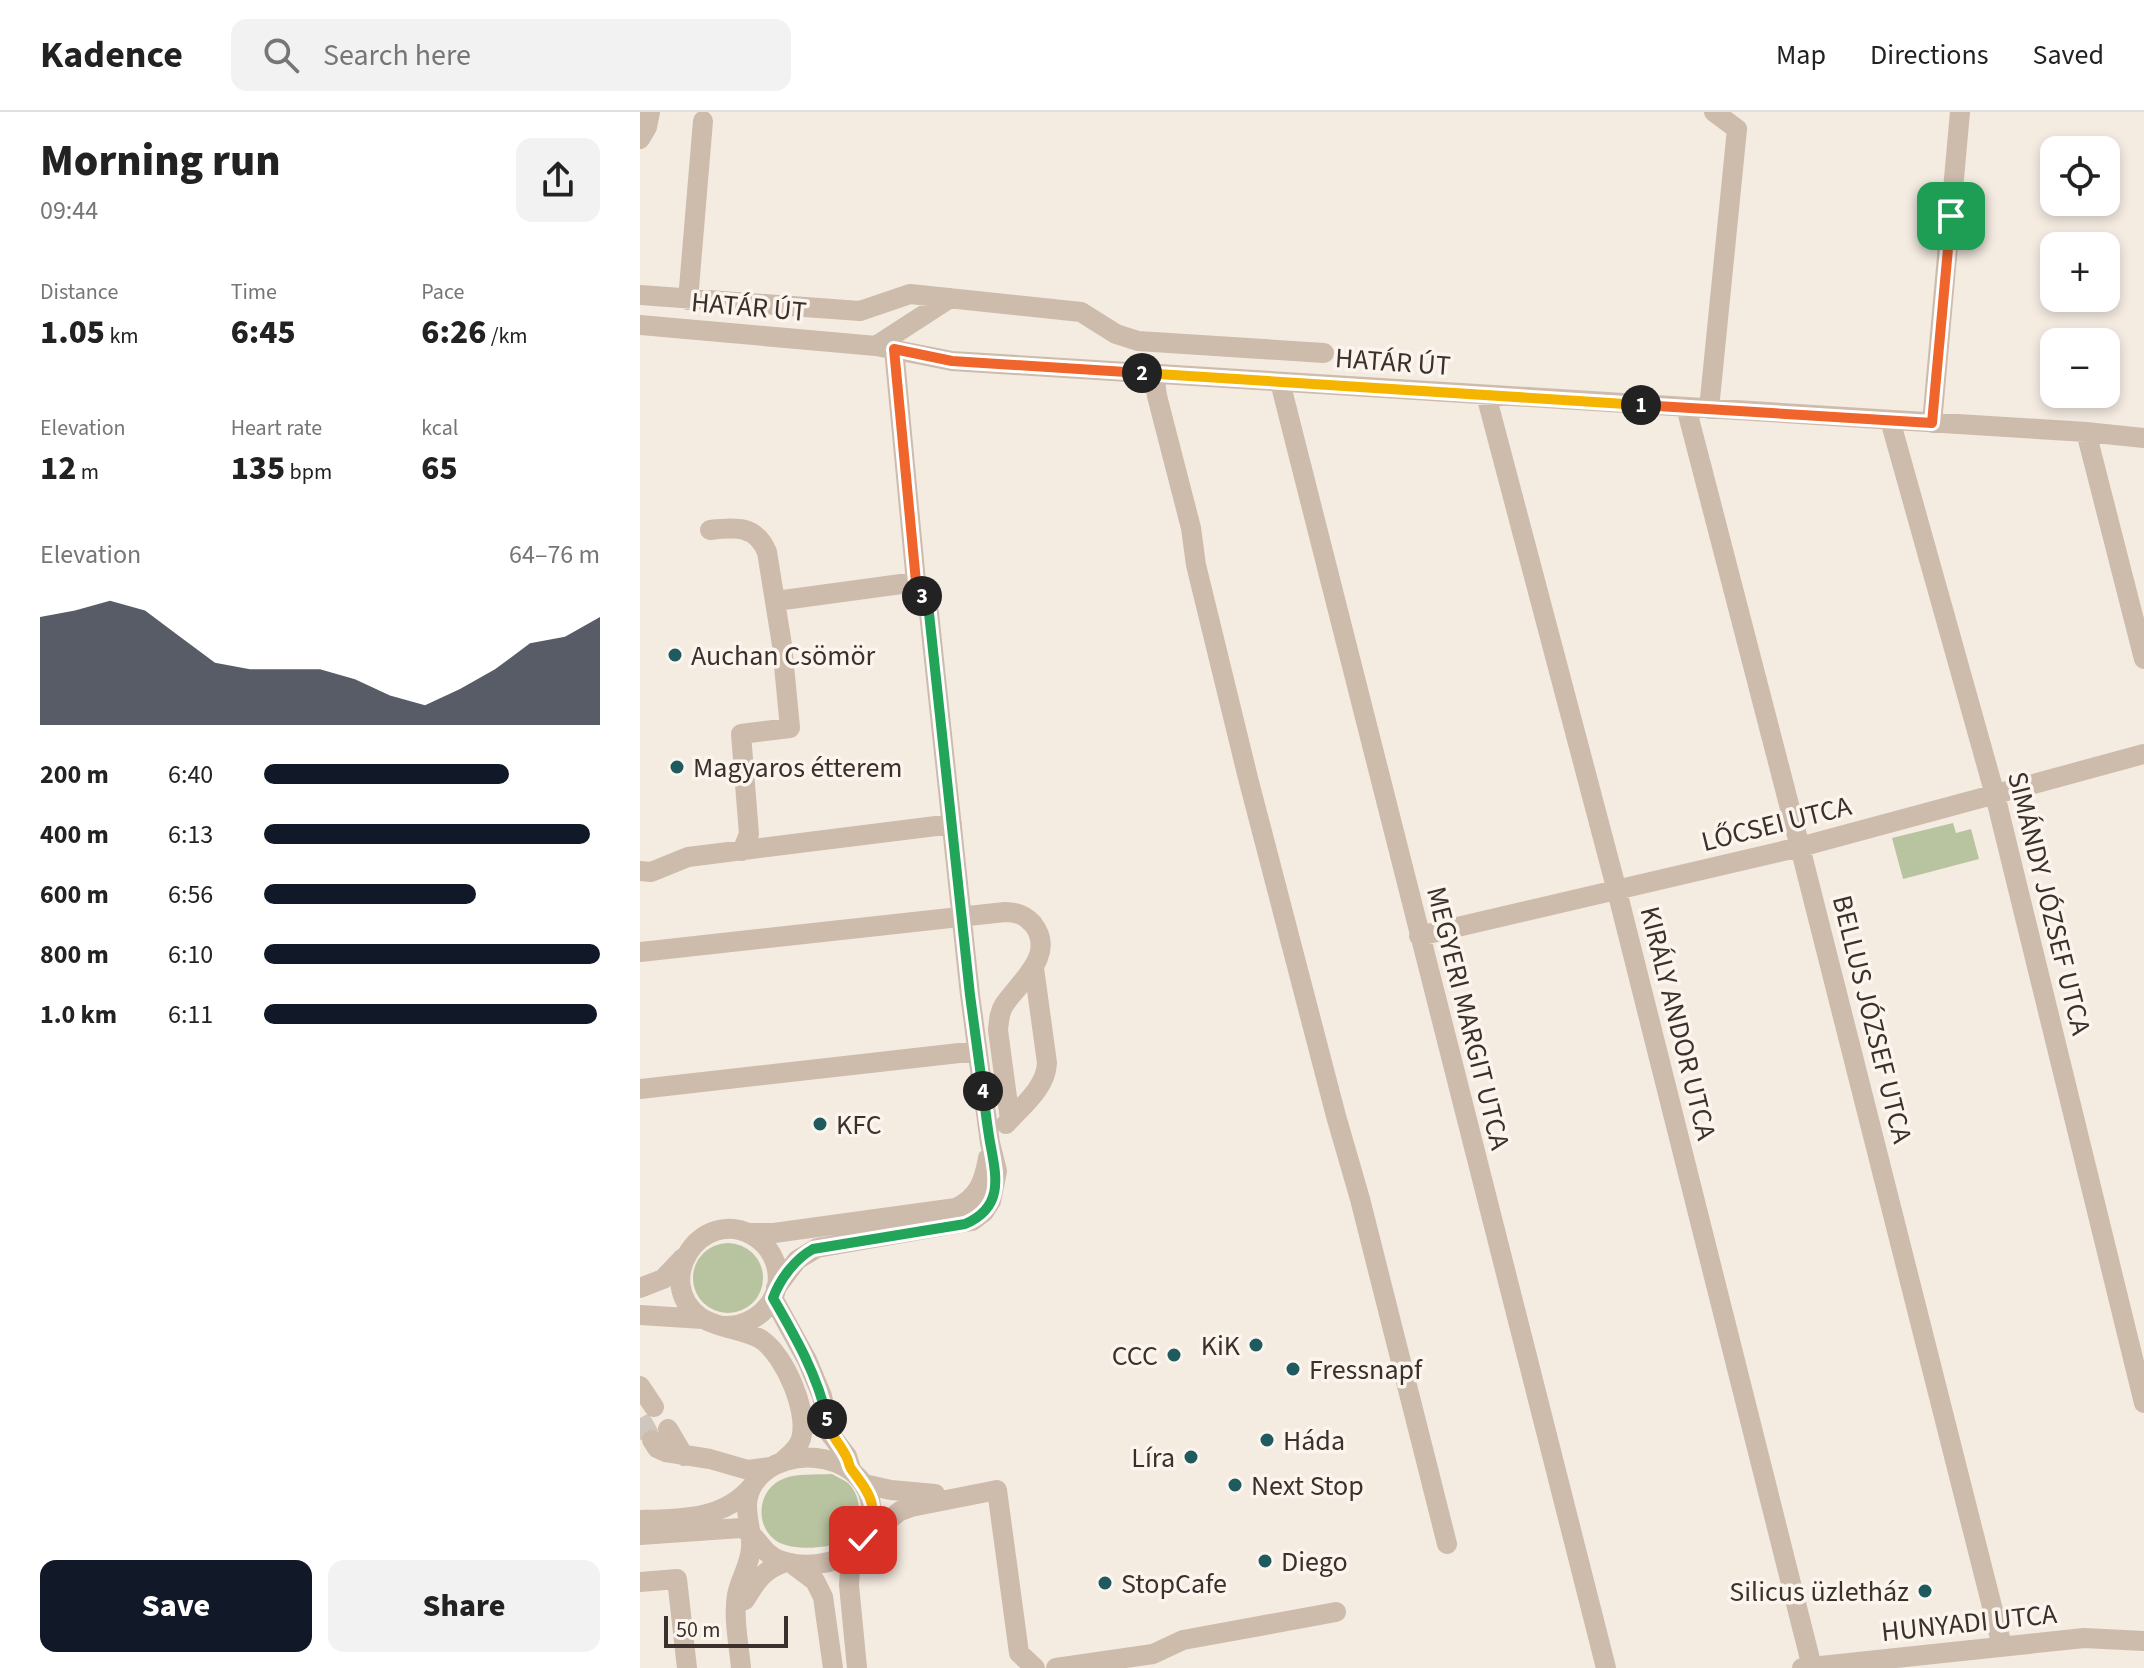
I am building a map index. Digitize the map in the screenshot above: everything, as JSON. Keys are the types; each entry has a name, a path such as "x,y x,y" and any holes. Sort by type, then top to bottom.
{"street":[{"path":"640,139 650,112"},
{"path":"1709,409 1737,129 1714,112"},
{"path":"1932,423 1960,112"},
{"path":"688,300 703,121"},
{"path":"640,295 662,294 688,300 860,311 910,294 1081,312 1116,334 1138,341 1324,353"},
{"path":"723,1326 736,1326 754,1320 765,1310 797,1260 813,1249 965,1224 978,1217 991,1201 996,1187 997,1171 990,1143 961,918 929,613 916,582 885,348 950,298"},
{"name":"HATÁR ÚT","path":"640,325 885,348 952,361 2144,438"},
{"path":"1154,374 1248,778 1360,1199 1447,1544"},
{"name":"MEGYERI MARGIT UTCA","path":"1280,382 1606,1668"},
{"name":"KIRÁLY ANDOR UTCA","path":"1486,395 1617,891 1806,1667"},
{"name":"BELLUS JÓZSEF UTCA","path":"1686,407 2002,1646"},
{"name":"SIMÁNDY JÓZSEF UTCA","path":"1890,420 1995,795 2144,1403"},
{"path":"2086,432 2144,659"},
{"path":"710,530 746,529 763,542 776,601 790,728 741,734 749,834 742,851"},
{"path":"776,601 916,582"},
{"name":"LŐCSEI UTCA","path":"1419,936 1800,847 2144,754"},
{"path":"640,871 651,872 688,857 952,824"},
{"path":"640,952 1005,912 1022,914 1038,933 1039,956 1034,968 999,1015 998,1030 1010,1120"},
{"path":"640,1288 663,1279 697,1240 715,1231 729,1229 774,1233 956,1208 969,1201 981,1187 990,1143 1041,1085 1046,1075 1034,968"},
{"path":"640,1089 977,1051"},
{"path":"749,1233 761,1241 772,1255 777,1273 775,1293 822,1396 830,1434 858,1476 872,1511 869,1527 857,1546 849,1585 857,1668"},
{"path":"688,1251 681,1269 681,1289 689,1306 703,1319"},
{"path":"640,1315 703,1319 763,1341 776,1354 790,1380 800,1411 802,1436 797,1448 742,1498 718,1512 640,1520"},
{"path":"640,1386 654,1407"},
{"path":"660,1434 684,1456 710,1459 748,1470 770,1470 824,1459 841,1463 858,1476 909,1493 971,1494"},
{"path":"741,1668 737,1594 751,1548 747,1503 770,1470"},
{"path":"737,1614 761,1576 769,1569 788,1563 828,1562 857,1546 900,1511 997,1490 1019,1653 1035,1668"},
{"path":"640,1535 713,1528 750,1531 763,1550 815,1581 823,1597 833,1668"},
{"path":"640,1582 677,1579 687,1668"},
{"path":"1056,1668 1153,1654 1183,1640 1336,1612"},
{"name":"HUNYADI UTCA","path":"1806,1667 2084,1638 2144,1641"}],"green space":[{"path":"1953,823 1956,833 1971,829 1979,859 1903,879 1892,838"},
{"path":"728,1243 753,1253 763,1278 753,1303 728,1313 703,1303 693,1278 703,1253"},
{"path":"832,1474 848,1483 857,1497 857,1523 848,1537 834,1544 808,1548 789,1546 775,1540 768,1533 762,1516 768,1490 788,1477"}],"tunnel":[{"path":"640,1418 652,1440"}],"place":[{"name":"Auchan Csömör","path":"675,655"},
{"name":"Magyaros étterem","path":"677,767"},
{"name":"KFC","path":"820,1124"},
{"name":"KiK","path":"1256,1345"},
{"name":"CCC","path":"1174,1355"},
{"name":"Fressnapf","path":"1293,1369"},
{"name":"Háda","path":"1267,1440"},
{"name":"Líra","path":"1191,1457"},
{"name":"Next Stop","path":"1235,1485"},
{"name":"Diego","path":"1265,1561"},
{"name":"StopCafe","path":"1105,1583"},
{"name":"Silicus üzletház","path":"1925,1591"}],"route":[{"path":"863,1540 871,1516 868,1492 830,1434 822,1396 807,1360 773,1298 776,1288 792,1266 813,1249 972,1221 984,1212 991,1201 997,1177 970,995 929,613 916,582 894,349 952,361 1932,423 1951,216"}]}
